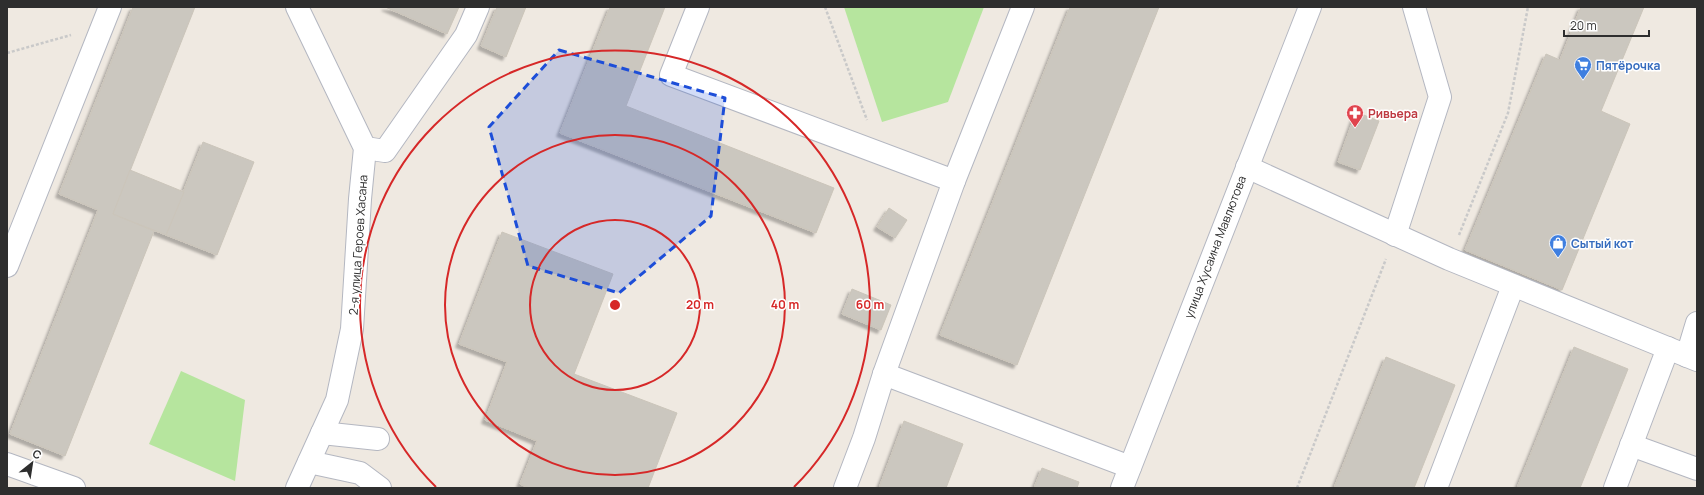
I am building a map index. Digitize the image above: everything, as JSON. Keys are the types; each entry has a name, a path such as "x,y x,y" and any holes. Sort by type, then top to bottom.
{"street":[{"path":"297,7 365,148 385,151 466,35 478,7"},
{"path":"698,7 671,75 954,181"},
{"path":"846,488 864,438 884,374 954,181 1023,7"},
{"name":"улица Хусаина Мавлютова","path":"1122,488 1310,7"},
{"path":"1395,235 1440,97 1414,7"},
{"path":"7,266 106,17"},
{"name":"2-я улица Героев Хасана","path":"297,488 337,400 352,329 360,199 365,148"},
{"path":"1247,167 1449,260 1684,355"},
{"path":"1436,488 1513,286"},
{"path":"1615,488 1631,445 1684,355 1697,323"},
{"path":"884,374 1130,467"},
{"path":"322,433 378,439"},
{"path":"1631,445 1697,469"},
{"path":"309,462 360,473 380,488"},
{"path":"7,464 74,488"}],"path":[{"path":"825,7 880,154"},
{"path":"1449,260 1508,113 1528,7"},
{"path":"7,53 106,17"},
{"path":"1297,488 1395,235"}],"highlighted area":[{"path":"559,50 725,98 711,216 619,293 528,266 489,127"}],"green space":[{"path":"844,7 984,7 948,102 882,122"},
{"path":"181,371 245,400 235,481 149,444"}],"building":[{"path":"133,7 195,7 113,214 154,231 65,456 10,434 98,210 59,194"},
{"path":"385,7 459,7 447,34"},
{"path":"497,7 526,7 506,57 481,46"},
{"path":"610,7 665,7 626,106 834,188 816,233 560,133"},
{"path":"1070,7 1159,7 1017,365 940,335"},
{"path":"1581,7 1644,7 1601,111 1630,124 1562,290 1465,250 1546,54 1560,60"},
{"path":"1356,112 1379,121 1360,170 1338,162"},
{"path":"203,142 254,162 217,255 166,235"},
{"path":"130,170 184,192 166,235 113,214"},
{"path":"889,208 907,220 895,238 877,227"},
{"path":"502,232 613,274 574,374 677,413 648,488 529,488 520,484 537,441 485,420 507,362 459,344"},
{"path":"852,289 891,305 881,330 842,314"},
{"path":"1574,347 1628,369 1580,488 1517,488"},
{"path":"1386,357 1455,385 1414,488 1334,488"},
{"path":"904,421 963,444 946,488 879,488"},
{"path":"1042,468 1079,482 1077,488 1034,488"}],"place":[{"name":"Пятёрочка","path":"1583,80"},
{"name":"Ривьера","path":"1355,128"},
{"name":"Сытый кот","path":"1558,258"}]}
